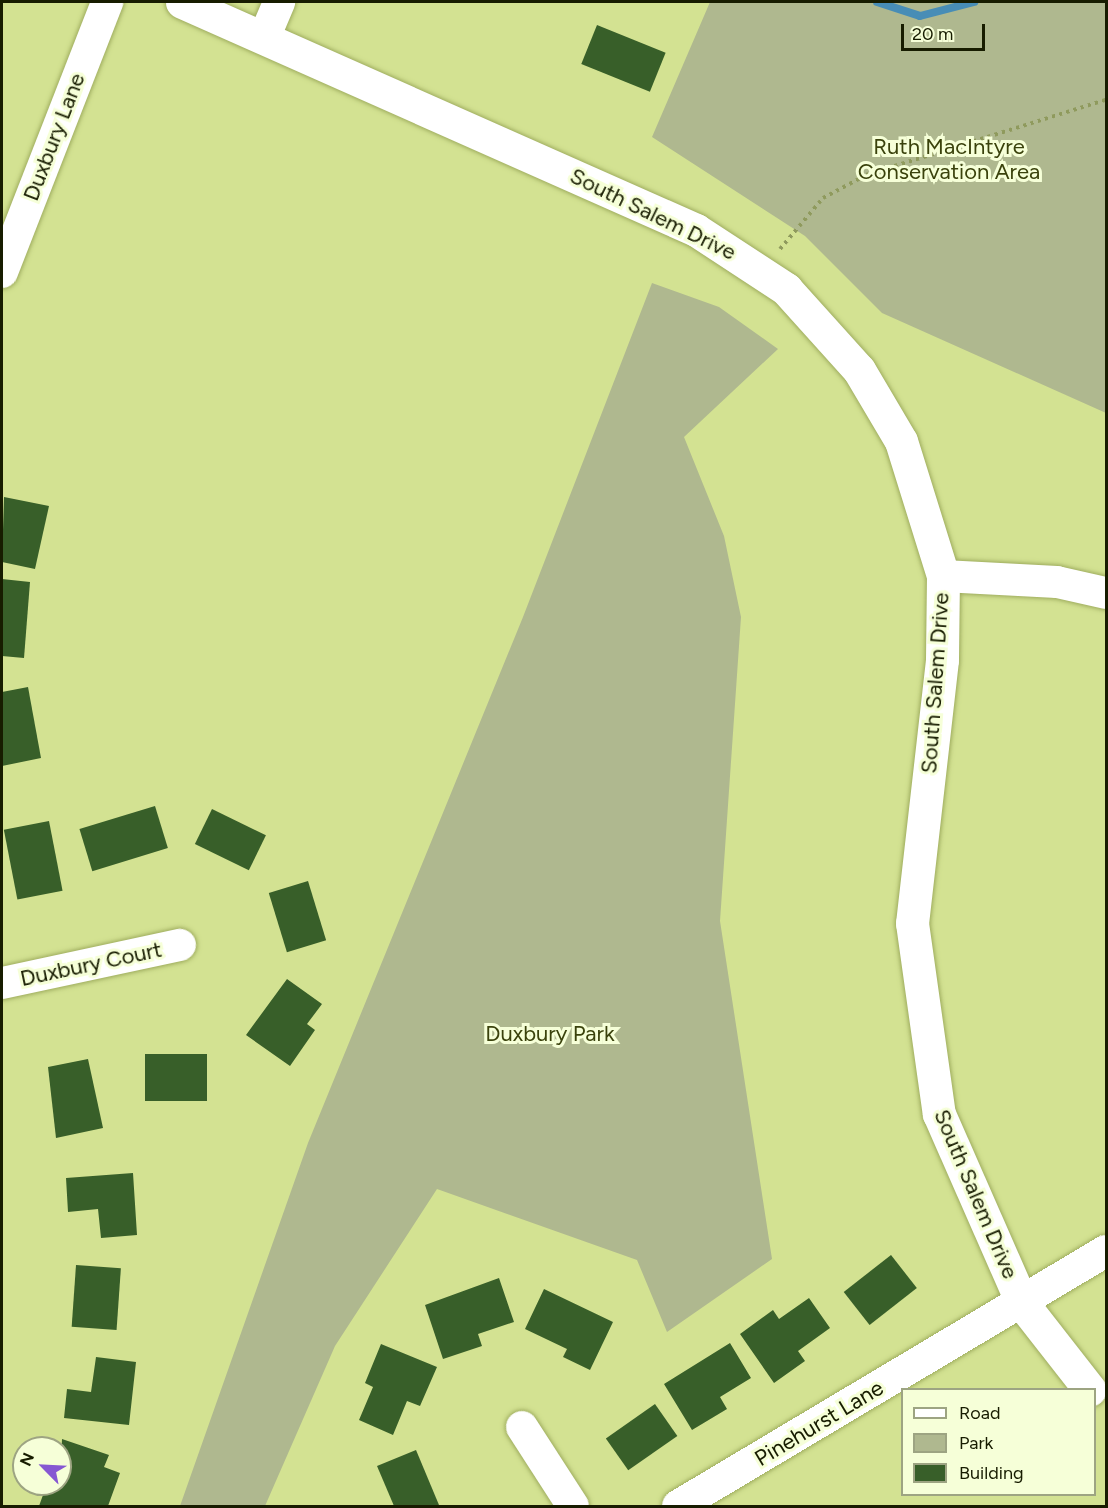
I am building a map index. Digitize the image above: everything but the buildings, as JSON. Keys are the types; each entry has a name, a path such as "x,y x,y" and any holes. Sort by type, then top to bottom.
{"street":[{"name":"Duxbury Lane","path":"2,272 107,2"},
{"name":"South Salem Drive","path":"182,2 696,230 762,270 815,317 877,399 901,441 943,576 942,660 912,923 939,1114 1022,1303 1089,1388"},
{"path":"264,38 279,2"},
{"path":"943,576 1057,582 1107,593"},
{"name":"Duxbury Court","path":"2,983 180,945"},
{"name":"Pinehurst Lane","path":"678,1506 1107,1251"},
{"path":"1096,1396 1107,1408"},
{"path":"522,1427 573,1506"}],"path":[{"path":"762,270 823,198 845,185 1107,100"}],"green space":[{"name":"Ruth MacIntyre Conservation Area","path":"710,2 1106,2 1106,413 882,313 805,236 652,137"},
{"name":"Duxbury Park","path":"652,283 719,307 778,349 684,437 724,536 741,617 720,921 772,1259 667,1332 637,1260 437,1189 335,1346 265,1506 180,1506 308,1143 523,617"}],"waterway":[{"path":"877,2 920,16 974,2"}]}
